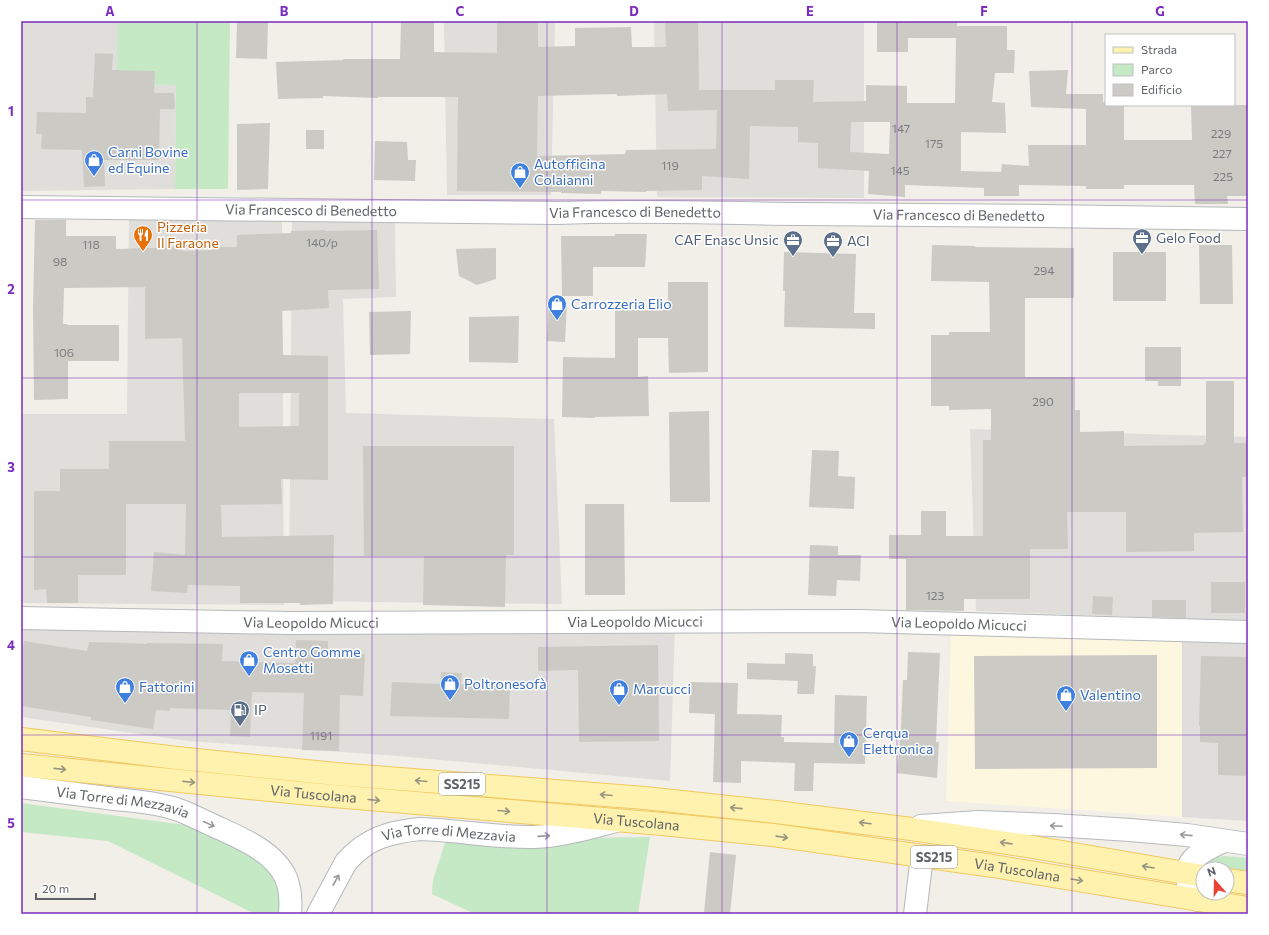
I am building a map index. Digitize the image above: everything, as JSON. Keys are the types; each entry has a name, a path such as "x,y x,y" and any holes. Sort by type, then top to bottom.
{"main road":[{"name":"Via Tuscolana","path":"21,739 177,758 336,774 653,799 776,812 904,828 1195,875"},
{"name":"Via Tuscolana","path":"21,765 302,793 662,824 772,836 922,856 1195,900"},
{"path":"1235,881 1248,883"},
{"name":"Via Tuscolana","path":"1204,901 1248,908"}],"street":[{"name":"Via Francesco di Benedetto","path":"21,206 557,213 608,211 747,214 1032,215 1248,219"},
{"name":"Via Leopoldo Micucci","path":"21,618 289,623 859,621 1248,632"},
{"name":"Via Torre di Mezzavia","path":"21,787 169,806 224,831 260,850 277,864 288,884 291,898 290,914"},
{"name":"Via Torre di Mezzavia","path":"318,914 346,862 363,846 374,839 385,835 420,829 500,836 542,836 572,832 618,821"},
{"name":"Via Tuscolana","path":"904,828 952,823 988,822 1130,830 1186,835 1248,844"},
{"path":"1195,895 1189,885 1195,875 1188,866 1195,856 1224,841"},
{"path":"915,914 922,856"}],"shaded area":[{"path":"21,21 118,21 118,84 176,85 175,189 21,191"},
{"path":"444,21 555,21 551,195 447,195"},
{"path":"654,21 864,21 864,198 657,197"},
{"path":"129,214 282,214 284,605 21,603 21,414 127,414"},
{"path":"292,217 395,221 396,297 343,299 346,413 554,419 562,604 289,601"},
{"path":"970,429 1248,437 1248,621 976,611"},
{"path":"21,625 675,627 670,781 398,756 188,741 21,717"},
{"path":"951,633 1182,642 1182,817 946,801"},
{"path":"1182,642 1248,643 1248,821 1182,817"}],"green space":[{"path":"118,21 230,21 228,189 175,189 176,85 117,84"},
{"path":"21,803 185,825 228,843 267,865 276,880 283,914 255,914 108,841 21,832"},
{"path":"650,837 638,914 475,914 432,894 433,880 446,840"},
{"path":"1225,856 1248,858 1248,874 1235,872 1235,861 1207,861"}],"building":[{"path":"237,21 268,21 267,59 236,58"},
{"path":"401,21 434,21 434,52 497,53 497,21 538,22 538,47 575,46 575,28 631,27 632,47 666,47 665,21 698,21 699,90 775,90 775,80 814,80 813,102 866,101 866,85 907,86 907,103 955,103 956,38 908,38 908,52 877,52 877,21 957,21 957,26 1007,26 1007,50 1015,50 1014,73 995,73 992,102 1005,103 1006,133 961,132 961,171 1001,172 1002,164 1029,166 1028,145 1086,145 1086,109 1031,107 1029,71 1068,70 1066,94 1103,94 1103,102 1105,102 1105,106 1124,106 1124,140 1192,140 1191,106 1248,105 1248,196 1227,196 1228,204 1195,204 1194,185 1124,185 1124,189 1086,189 1086,186 1019,185 1019,196 984,196 984,188 905,185 905,197 868,194 869,171 818,168 818,143 798,142 798,127 750,126 749,179 702,176 702,190 646,192 601,191 601,194 457,191 458,97 378,98 323,96 323,98 278,99 276,62 343,59 400,59","holes":["617,94 617,96 667,94 668,111 717,110 716,149 626,150 625,154 537,156 538,96","851,122 890,122 889,154 850,152"]},
{"path":"95,53 113,54 112,70 155,71 154,93 174,93 175,109 160,109 159,160 104,160 105,186 84,187 82,150 41,149 42,134 36,134 37,112 86,113 86,97 93,97"},
{"path":"270,123 268,189 237,190 237,124"},
{"path":"306,130 324,130 324,149 306,149"},
{"path":"375,141 407,142 408,160 416,160 415,181 374,180"},
{"path":"35,220 66,220 66,236 116,236 116,249 184,247 183,251 213,250 213,247 237,247 237,235 291,233 291,231 377,230 379,289 328,290 329,308 282,311 283,355 328,356 328,480 281,479 282,504 221,505 222,537 334,535 333,604 300,605 300,603 240,603 240,586 188,585 187,593 151,591 154,552 185,555 186,504 126,504 126,575 78,575 78,603 47,603 46,589 34,590 34,491 60,491 60,469 109,469 109,441 185,441 182,338 145,339 145,287 64,288 63,324 119,325 119,361 68,361 68,399 34,400 33,307","holes":["239,393 299,393 299,426 239,427"]},
{"path":"615,234 647,234 645,267 593,267 593,296 562,296 561,236 615,236"},
{"path":"932,245 1074,248 1074,298 1025,298 1025,377 1075,377 1075,410 1080,410 1080,432 1124,431 1124,446 1204,445 1204,443 1206,443 1206,381 1234,381 1234,443 1248,443 1248,477 1242,477 1243,532 1194,533 1194,551 1126,552 1126,512 1067,512 1068,549 1030,549 1030,599 964,599 964,611 906,610 906,559 889,559 889,535 921,535 921,511 946,511 946,536 983,536 983,440 991,440 991,409 949,410 949,406 931,406 931,335 949,335 949,332 990,332 989,282 931,281"},
{"path":"1199,245 1232,245 1233,304 1200,304"},
{"path":"496,248 496,279 477,285 459,276 456,249"},
{"path":"784,252 856,254 854,313 875,313 875,329 784,327"},
{"path":"1113,252 1166,252 1166,301 1113,301"},
{"path":"668,282 708,282 708,372 669,373 668,338 638,338 638,377 648,376 649,416 595,418 562,417 563,357 615,358 615,310 668,310"},
{"name":"Carrozzeria Elio","path":"549,301 567,302 565,342 547,341"},
{"path":"411,311 410,354 370,355 369,312"},
{"path":"519,316 518,363 469,362 469,317"},
{"path":"1145,347 1181,347 1181,386 1158,386 1158,381 1145,381"},
{"path":"709,411 710,502 670,502 669,412"},
{"path":"363,446 514,446 514,555 506,555 505,607 423,605 424,556 364,556"},
{"path":"812,450 839,451 838,476 855,477 854,509 809,507"},
{"path":"585,504 624,504 625,595 585,595"},
{"path":"810,545 838,546 838,555 861,555 860,581 837,580 836,596 808,595"},
{"path":"1211,582 1245,582 1245,613 1211,613"},
{"path":"1093,596 1113,597 1112,615 1092,614"},
{"path":"1152,600 1186,600 1186,618 1152,617"},
{"path":"296,640 328,641 328,653 365,654 363,696 340,695 339,751 302,750 304,693 252,692 250,737 230,736 231,710 170,708 170,711 156,710 153,729 91,720 91,717 21,706 21,648 23,649 24,641 87,651 89,642 223,644 222,661 295,663"},
{"name":"Marcucci","path":"658,645 659,741 579,742 578,670 538,671 538,647"},
{"path":"908,652 940,653 936,742 939,742 937,778 897,773 903,680 907,680"},
{"path":"785,653 813,654 813,666 816,666 814,694 797,694 798,681 747,679 747,663 785,664"},
{"name":"Valentino","path":"1157,655 1157,768 975,769 974,656"},
{"path":"1201,656 1248,657 1248,776 1218,775 1218,743 1200,742"},
{"name":"Poltronesofà","path":"441,672 462,673 461,684 510,685 509,719 390,716 392,682 440,684"},
{"path":"690,682 738,683 737,714 782,715 781,737 784,737 784,742 834,743 835,695 867,696 865,764 814,763 813,791 794,791 795,763 741,761 741,783 713,782 715,714 689,713"},
{"path":"710,852 736,855 730,914 704,912"}],"place":[{"name":"Carni Bovine ed Equine","path":"94,177"},
{"name":"Autofficina Colaianni","path":"520,189"},
{"name":"Pizzeria Il Faraone","path":"143,252"},
{"name":"Gelo Food","path":"1142,255"},
{"name":"CAF Enasc Unsic","path":"793,257"},
{"name":"ACI","path":"833,258"},
{"name":"Carrozzeria Elio","path":"557,321"},
{"name":"Centro Gomme Mosetti","path":"249,677"},
{"name":"Poltronesofà","path":"450,701"},
{"name":"Fattorini","path":"125,704"},
{"name":"Marcucci","path":"619,706"},
{"name":"Valentino","path":"1066,712"},
{"name":"IP","path":"240,727"},
{"name":"Cerqua Elettronica","path":"849,758"}]}
